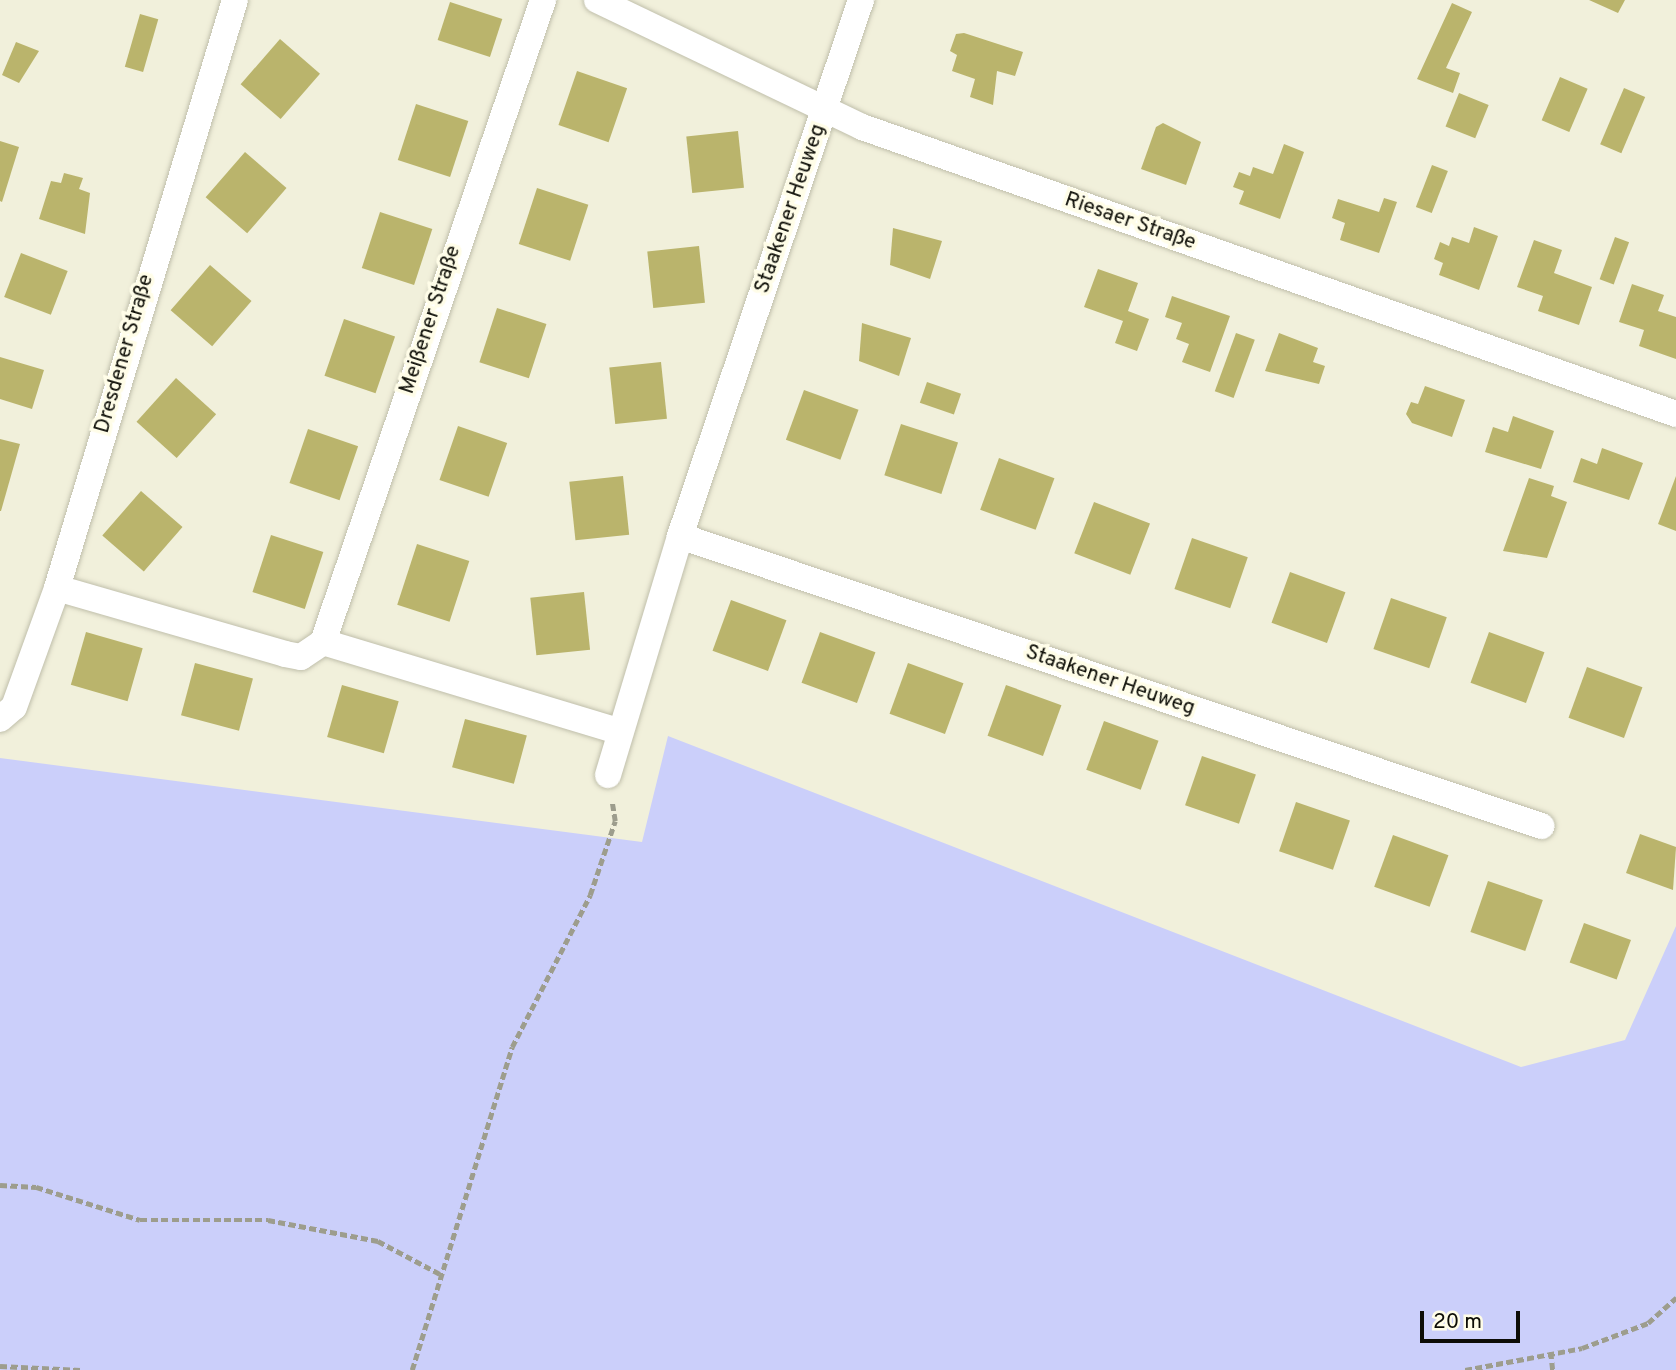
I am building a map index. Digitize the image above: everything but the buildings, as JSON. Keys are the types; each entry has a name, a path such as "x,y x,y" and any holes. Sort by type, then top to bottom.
{"street":[{"name":"Dresdener Straße","path":"7,713 57,588 234,0"},
{"name":"Meißener Straße","path":"323,642 543,0"},
{"name":"Riesaer Straße","path":"597,0 862,127 1676,415"},
{"name":"Staakener Heuweg","path":"608,775 618,731 680,536 861,0"},
{"name":"Staakener Heuweg","path":"680,536 1541,825"},
{"path":"57,588 285,654 301,657 323,642 618,731"}],"path":[{"path":"412,1370 513,1048 590,895 615,821 608,775"},
{"path":"0,1185 36,1187 140,1220 268,1220 378,1241 440,1274"},
{"path":"1465,1370 1582,1348 1648,1323 1676,1298"},
{"path":"1551,1352 1553,1370"},
{"path":"0,1366 81,1370"}],"shaded area":[{"path":"668,736 1521,1067 1625,1040 1676,926 1676,1370 0,1370 0,758 642,842"}]}
